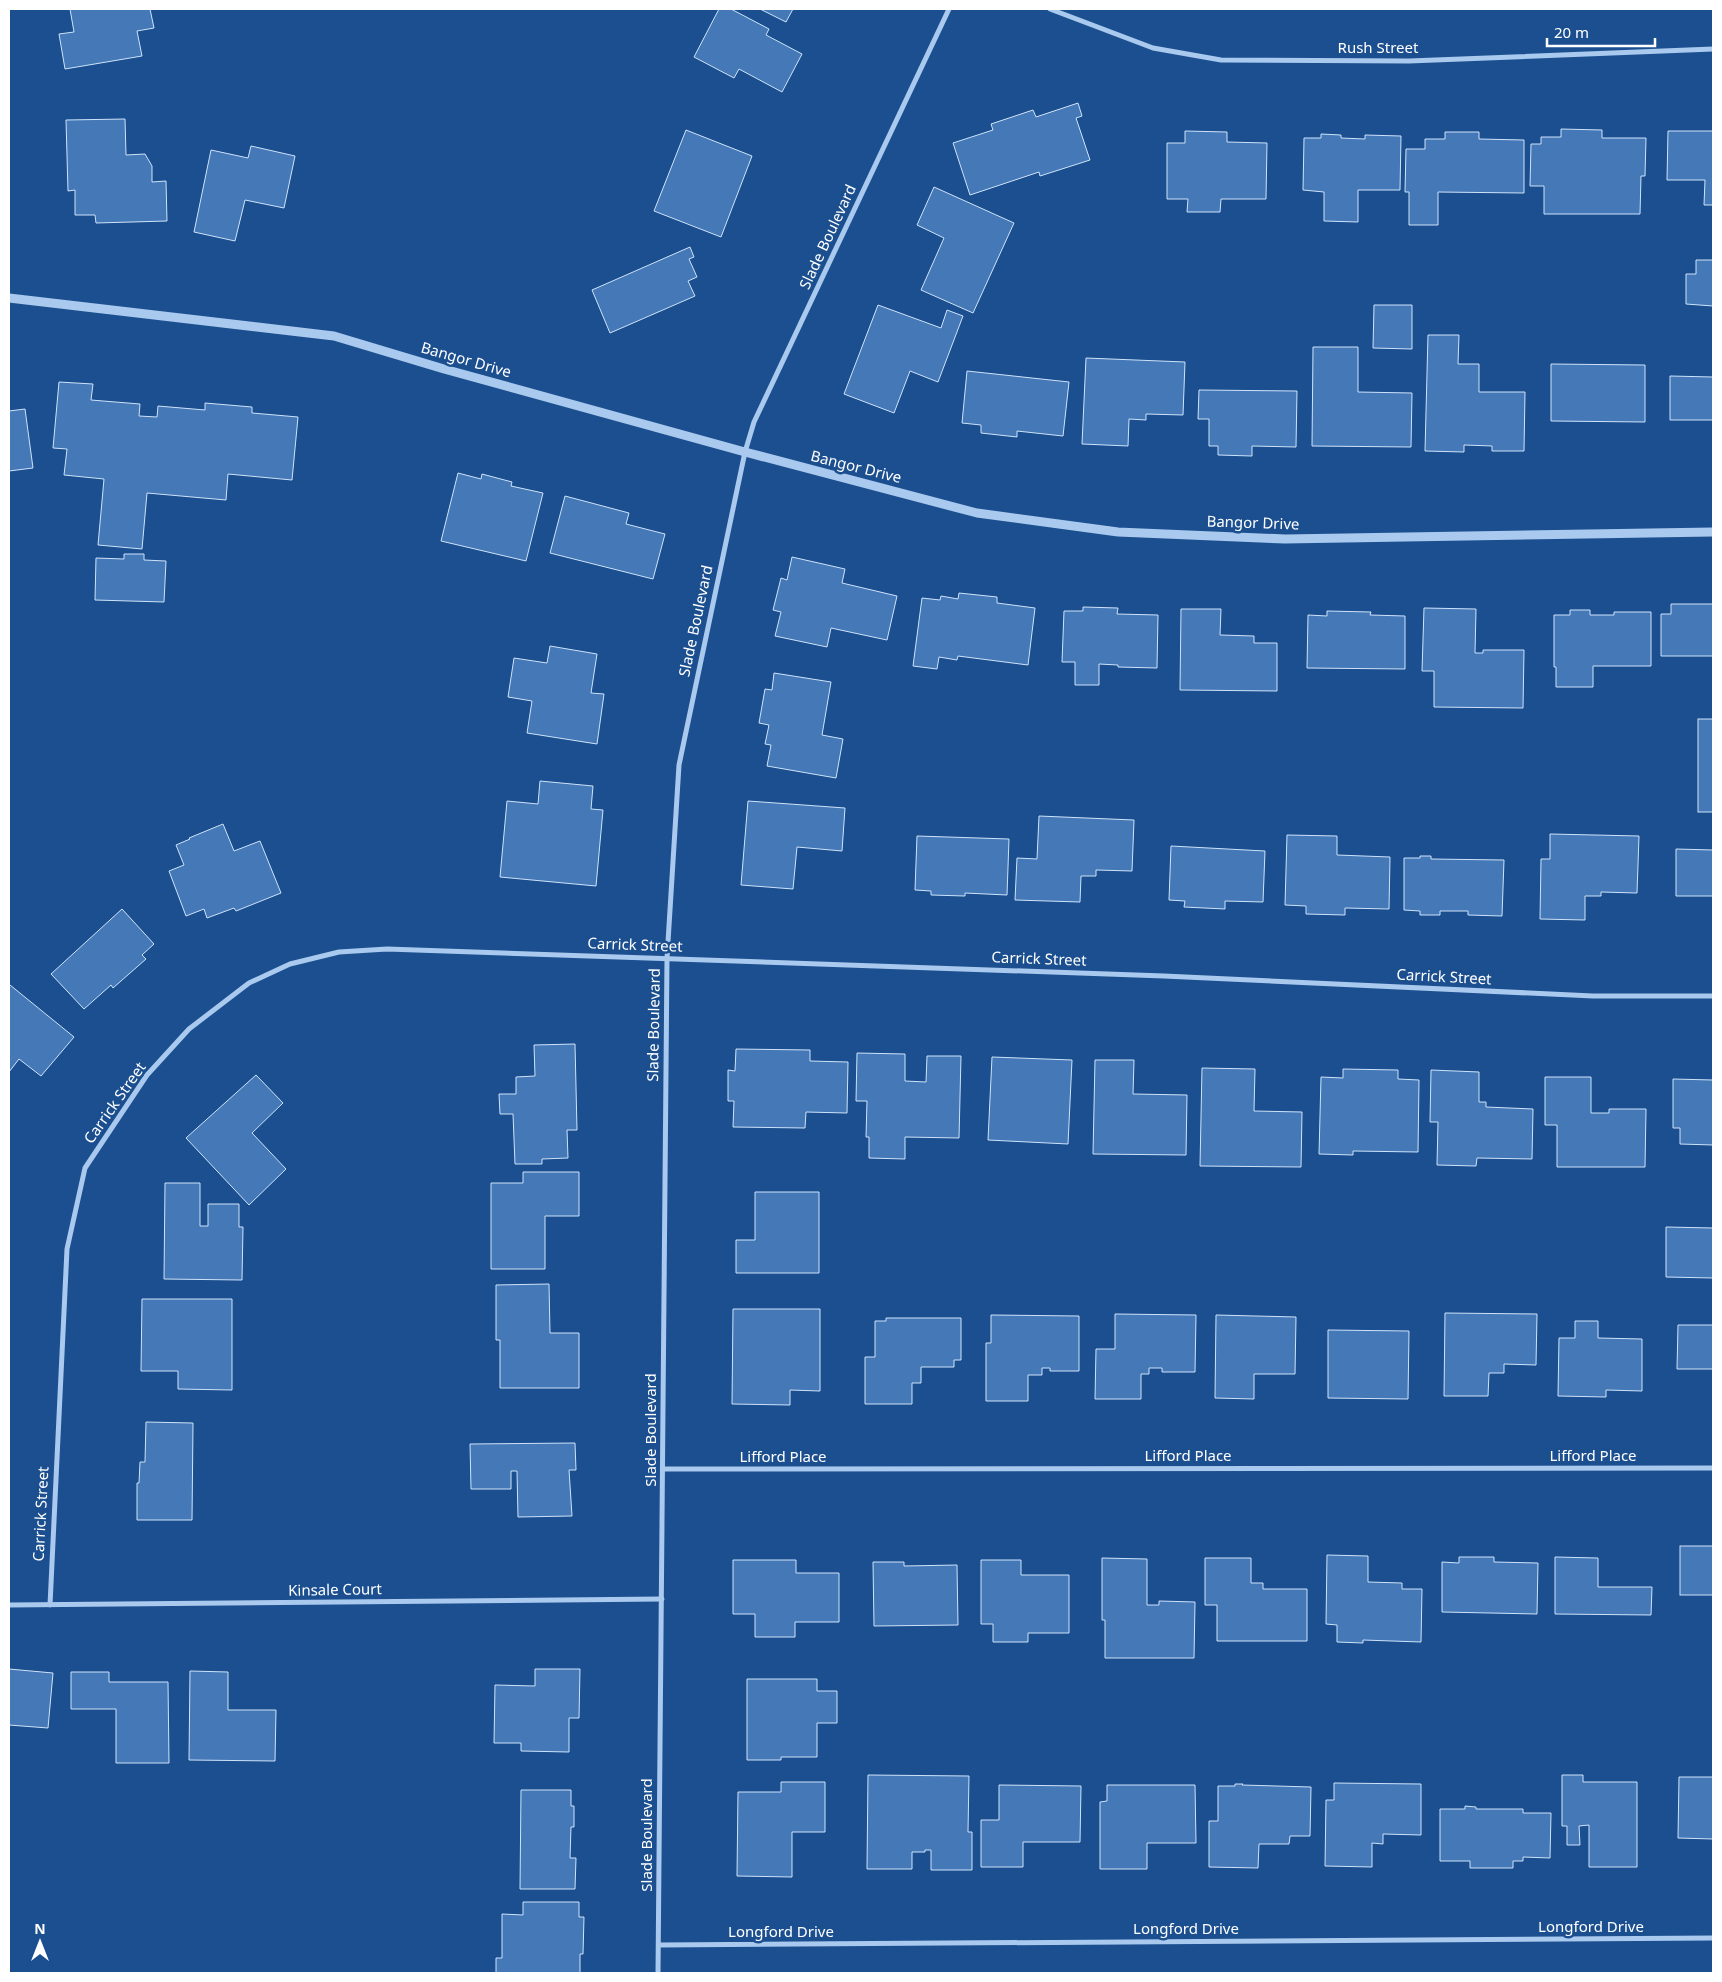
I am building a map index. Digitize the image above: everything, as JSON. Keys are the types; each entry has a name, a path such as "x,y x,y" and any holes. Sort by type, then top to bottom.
{"street":[{"name":"Slade Boulevard","path":"658,1973 668,958 678,765 745,452 754,422 949,9"},
{"name":"Rush Street","path":"1050,9 1153,48 1221,60 1409,62 1713,49"},
{"name":"Bangor Drive","path":"9,298 334,336 444,369 745,452 977,512 1118,532 1285,539 1713,532"},
{"name":"Carrick Street","path":"50,1605 67,1249 85,1168 147,1075 189,1030 249,982 290,964 339,952 387,949 1164,976 1593,996 1713,996"},
{"name":"Lifford Place","path":"663,1469 1713,1468"},
{"name":"Kinsale Court","path":"9,1605 662,1599"},
{"name":"Longford Drive","path":"659,1945 1713,1938"}],"building":[{"path":"70,9 150,9 154,28 137,31 142,56 65,69 59,34 74,32"},
{"path":"719,9 731,9 769,29 766,35 802,54 782,92 739,69 734,78 694,57"},
{"path":"760,9 793,9 786,22"},
{"path":"1078,103 1082,116 1076,118 1090,160 1040,176 1039,172 970,195 953,143 993,130 991,124 1033,110 1036,117"},
{"path":"125,119 126,155 145,154 152,166 152,182 166,181 167,221 96,223 95,215 75,215 75,190 68,191 66,120"},
{"path":"1561,129 1602,130 1602,138 1646,138 1645,176 1641,176 1640,214 1544,214 1544,186 1530,186 1531,144 1541,144 1541,137 1561,137"},
{"path":"686,130 752,156 721,237 654,211"},
{"path":"1185,131 1227,132 1227,142 1267,143 1266,199 1221,199 1220,212 1187,212 1188,199 1167,199 1167,143 1185,143"},
{"path":"1668,131 1713,131 1713,205 1704,205 1705,180 1667,180"},
{"path":"1445,132 1479,132 1479,139 1524,140 1524,193 1438,192 1438,225 1409,225 1409,192 1405,192 1406,149 1425,149 1425,139 1445,139"},
{"path":"1321,134 1341,135 1341,138 1365,139 1365,135 1401,136 1400,190 1358,190 1358,222 1324,221 1324,192 1303,190 1304,138 1321,138"},
{"path":"251,146 295,156 284,208 245,200 235,241 194,232 211,150 248,158"},
{"path":"934,187 1014,223 973,313 921,290 944,238 917,225"},
{"path":"690,247 694,257 689,259 697,277 688,281 695,296 610,333 592,290"},
{"path":"1696,260 1713,260 1713,306 1686,304 1686,274 1696,274"},
{"path":"878,305 941,328 947,310 963,316 938,382 910,371 894,413 844,394"},
{"path":"1374,305 1412,305 1412,349 1373,348"},
{"path":"1428,335 1459,335 1458,364 1479,364 1479,392 1525,392 1524,451 1492,451 1492,446 1464,445 1464,452 1425,451"},
{"path":"1313,347 1358,347 1358,392 1412,393 1411,447 1312,446"},
{"path":"1086,358 1185,362 1183,415 1146,414 1146,420 1129,419 1128,446 1082,444"},
{"path":"1551,364 1645,365 1645,422 1551,421"},
{"path":"967,371 1069,382 1063,436 1017,431 1017,437 981,433 981,425 962,423"},
{"path":"1670,376 1713,377 1713,420 1670,420"},
{"path":"59,382 93,384 91,400 140,404 139,416 157,417 158,406 205,410 205,403 252,407 252,413 298,417 292,480 228,474 226,500 147,493 142,549 98,545 104,479 64,475 67,449 53,448"},
{"path":"1199,390 1297,391 1296,447 1252,446 1252,456 1218,455 1218,446 1209,446 1209,419 1198,419"},
{"path":"25,409 33,468 9,471 9,411"},
{"path":"458,473 481,479 482,474 512,482 511,486 543,493 526,561 441,541"},
{"path":"565,496 629,513 626,524 665,534 653,579 550,553"},
{"path":"124,554 144,554 144,560 166,561 164,602 95,600 96,558 124,559"},
{"path":"792,557 845,569 842,583 897,596 887,640 831,628 827,647 775,636 781,612 773,610 781,578 787,580"},
{"path":"959,593 997,597 997,603 1035,608 1028,665 958,656 957,660 939,657 937,669 913,666 922,598 940,600 941,596 958,599"},
{"path":"1671,604 1713,604 1713,656 1661,656 1661,614 1671,614"},
{"path":"1083,607 1118,608 1117,614 1158,615 1157,668 1118,667 1118,665 1099,664 1099,685 1075,685 1075,662 1062,662 1064,611 1083,611"},
{"path":"1424,608 1476,609 1475,653 1483,653 1483,650 1524,650 1523,708 1434,707 1434,671 1422,671"},
{"path":"1181,609 1221,609 1220,635 1254,636 1254,643 1277,643 1277,691 1180,690"},
{"path":"1570,610 1590,610 1590,615 1614,615 1614,612 1651,612 1651,666 1593,666 1593,687 1556,687 1554,615 1570,615"},
{"path":"1327,611 1371,612 1370,615 1405,616 1405,669 1307,668 1308,615 1327,616"},
{"path":"550,646 597,654 591,693 604,694 597,744 527,733 532,701 508,697 514,658 547,663"},
{"path":"774,673 831,682 822,735 843,739 836,778 767,766 771,745 765,744 769,725 759,723 765,689 772,690"},
{"path":"1698,719 1713,719 1713,812 1698,812"},
{"path":"540,781 593,786 591,809 603,810 596,886 500,877 507,801 538,804"},
{"path":"748,801 845,808 842,851 797,847 793,889 741,885"},
{"path":"1039,816 1134,820 1132,871 1096,870 1096,876 1081,876 1080,902 1015,900 1017,858 1037,859"},
{"path":"223,824 234,851 260,841 281,893 236,911 234,908 207,918 204,909 186,916 169,871 184,865 176,845"},
{"path":"1550,834 1639,836 1637,893 1601,892 1601,896 1585,896 1585,920 1540,919 1541,859 1550,859"},
{"path":"1287,835 1337,836 1337,855 1390,857 1389,909 1345,908 1345,915 1306,914 1306,906 1285,905"},
{"path":"917,836 1009,839 1007,895 965,893 965,896 931,895 931,891 915,890"},
{"path":"1171,846 1265,851 1263,902 1225,901 1225,909 1184,907 1185,901 1169,900"},
{"path":"1676,849 1713,850 1713,896 1676,896"},
{"path":"1420,856 1431,856 1431,859 1504,860 1502,916 1468,915 1468,911 1440,911 1440,915 1420,915 1420,911 1404,910 1404,858 1420,858"},
{"path":"122,909 154,944 142,955 146,959 113,988 111,985 84,1009 51,974"},
{"path":"10,985 74,1037 41,1076 19,1059 9,1072"},
{"path":"575,1044 577,1130 567,1130 568,1158 542,1159 542,1164 515,1164 513,1114 500,1114 499,1094 516,1094 516,1077 535,1076 534,1045"},
{"path":"736,1049 810,1050 810,1061 848,1062 847,1113 806,1112 805,1128 733,1127 734,1101 728,1101 728,1070 735,1071"},
{"path":"857,1053 905,1054 905,1081 926,1082 927,1056 961,1056 959,1138 905,1137 905,1159 869,1158 869,1137 866,1137 867,1101 856,1101"},
{"path":"992,1057 1072,1060 1068,1144 988,1140"},
{"path":"1095,1060 1134,1060 1133,1094 1187,1095 1186,1155 1093,1154"},
{"path":"1202,1068 1255,1069 1254,1111 1302,1112 1301,1167 1200,1166"},
{"path":"1343,1069 1398,1070 1398,1079 1419,1080 1418,1152 1353,1151 1353,1155 1319,1154 1321,1077 1343,1078"},
{"path":"1431,1070 1479,1072 1479,1102 1486,1102 1486,1107 1533,1109 1532,1159 1477,1158 1476,1166 1437,1165 1438,1122 1430,1122"},
{"path":"256,1075 283,1103 252,1133 286,1169 249,1205 186,1138"},
{"path":"1545,1077 1591,1077 1591,1113 1609,1113 1609,1109 1646,1109 1645,1167 1557,1167 1557,1125 1545,1125"},
{"path":"1673,1079 1713,1080 1713,1145 1680,1144 1680,1128 1673,1128"},
{"path":"523,1172 579,1172 579,1216 545,1216 545,1269 491,1269 491,1183 523,1183"},
{"path":"165,1183 200,1183 200,1226 208,1226 208,1204 239,1204 239,1227 243,1227 242,1280 164,1279"},
{"path":"755,1192 819,1192 819,1273 736,1273 736,1240 755,1240"},
{"path":"1666,1227 1713,1228 1713,1278 1666,1277"},
{"path":"549,1284 550,1333 579,1333 579,1388 500,1388 500,1340 496,1340 496,1285"},
{"path":"142,1299 232,1299 232,1390 178,1389 178,1371 141,1371"},
{"path":"733,1309 820,1309 820,1391 790,1390 790,1405 732,1404"},
{"path":"1445,1313 1537,1314 1536,1365 1504,1364 1504,1373 1489,1373 1488,1396 1444,1396"},
{"path":"1115,1314 1196,1315 1195,1372 1162,1372 1162,1368 1149,1368 1149,1374 1141,1374 1141,1399 1095,1399 1096,1349 1115,1349"},
{"path":"991,1315 1079,1316 1079,1371 1050,1371 1050,1368 1042,1368 1042,1375 1028,1375 1028,1401 986,1401 986,1343 991,1343"},
{"path":"1216,1315 1296,1317 1295,1374 1254,1374 1254,1399 1215,1398"},
{"path":"886,1318 961,1318 961,1360 954,1360 954,1367 921,1367 921,1383 912,1383 912,1404 865,1404 865,1357 875,1357 875,1321 886,1321"},
{"path":"1575,1321 1598,1321 1598,1338 1642,1339 1642,1391 1606,1390 1606,1397 1558,1396 1559,1338 1575,1338"},
{"path":"1678,1325 1713,1325 1713,1369 1677,1369"},
{"path":"1328,1330 1409,1331 1408,1399 1328,1398"},
{"path":"146,1422 193,1423 192,1520 137,1520 137,1483 139,1483 140,1462 145,1462"},
{"path":"575,1443 576,1470 569,1470 572,1516 518,1517 517,1471 511,1471 511,1489 471,1489 470,1444"},
{"path":"1680,1546 1713,1546 1713,1595 1680,1595"},
{"path":"1327,1555 1368,1556 1368,1582 1402,1583 1402,1589 1422,1589 1421,1642 1363,1640 1363,1643 1337,1642 1337,1625 1326,1624"},
{"path":"1459,1557 1494,1557 1494,1562 1538,1563 1537,1614 1442,1612 1442,1562 1459,1563"},
{"path":"1555,1557 1598,1558 1598,1587 1652,1587 1651,1615 1555,1614"},
{"path":"1102,1558 1147,1559 1147,1605 1159,1605 1159,1601 1195,1602 1194,1658 1105,1658 1105,1620 1102,1620"},
{"path":"1205,1558 1251,1558 1251,1583 1263,1583 1263,1589 1307,1589 1307,1641 1217,1641 1217,1605 1205,1605"},
{"path":"733,1560 796,1560 796,1573 839,1573 839,1622 795,1622 795,1637 755,1637 755,1614 733,1614"},
{"path":"981,1560 1021,1560 1021,1575 1069,1575 1069,1633 1028,1633 1028,1642 993,1642 993,1624 981,1624"},
{"path":"873,1562 904,1562 904,1566 957,1565 958,1625 874,1626"},
{"path":"9,1669 53,1673 48,1728 9,1725"},
{"path":"535,1669 580,1669 579,1718 569,1718 569,1752 521,1751 521,1743 494,1743 495,1685 535,1686"},
{"path":"190,1671 228,1672 228,1710 276,1710 275,1761 189,1760"},
{"path":"71,1672 109,1672 109,1682 168,1682 169,1763 116,1763 116,1709 71,1709"},
{"path":"747,1679 817,1679 817,1691 837,1691 837,1723 817,1723 817,1757 781,1757 781,1760 747,1760"},
{"path":"868,1775 969,1776 968,1832 972,1832 972,1870 931,1870 931,1850 912,1852 912,1869 867,1869"},
{"path":"1562,1775 1583,1775 1583,1782 1637,1782 1637,1867 1589,1867 1589,1825 1579,1826 1580,1845 1567,1845 1567,1826 1562,1826"},
{"path":"1679,1777 1713,1777 1713,1839 1678,1838"},
{"path":"781,1782 825,1782 825,1832 792,1832 792,1877 737,1876 738,1792 781,1792"},
{"path":"1334,1783 1421,1784 1421,1835 1383,1834 1383,1844 1372,1843 1372,1867 1325,1866 1326,1800 1334,1800"},
{"path":"1235,1784 1311,1787 1310,1836 1290,1836 1289,1844 1259,1844 1258,1868 1209,1867 1209,1821 1218,1821 1218,1786 1235,1786"},
{"path":"999,1785 1081,1786 1080,1842 1023,1842 1023,1867 981,1867 981,1820 999,1820"},
{"path":"1107,1785 1195,1785 1196,1843 1147,1843 1147,1869 1100,1869 1100,1802 1107,1801"},
{"path":"521,1790 571,1790 571,1806 574,1806 574,1827 571,1827 570,1858 576,1858 575,1889 520,1889"},
{"path":"1465,1806 1476,1807 1476,1809 1523,1809 1523,1813 1551,1813 1550,1858 1523,1857 1523,1861 1513,1861 1513,1868 1470,1868 1470,1861 1440,1861 1440,1809 1465,1809"},
{"path":"523,1902 579,1902 579,1917 584,1917 583,1954 580,1954 580,1973 496,1973 496,1958 502,1958 502,1914 523,1915"}]}
